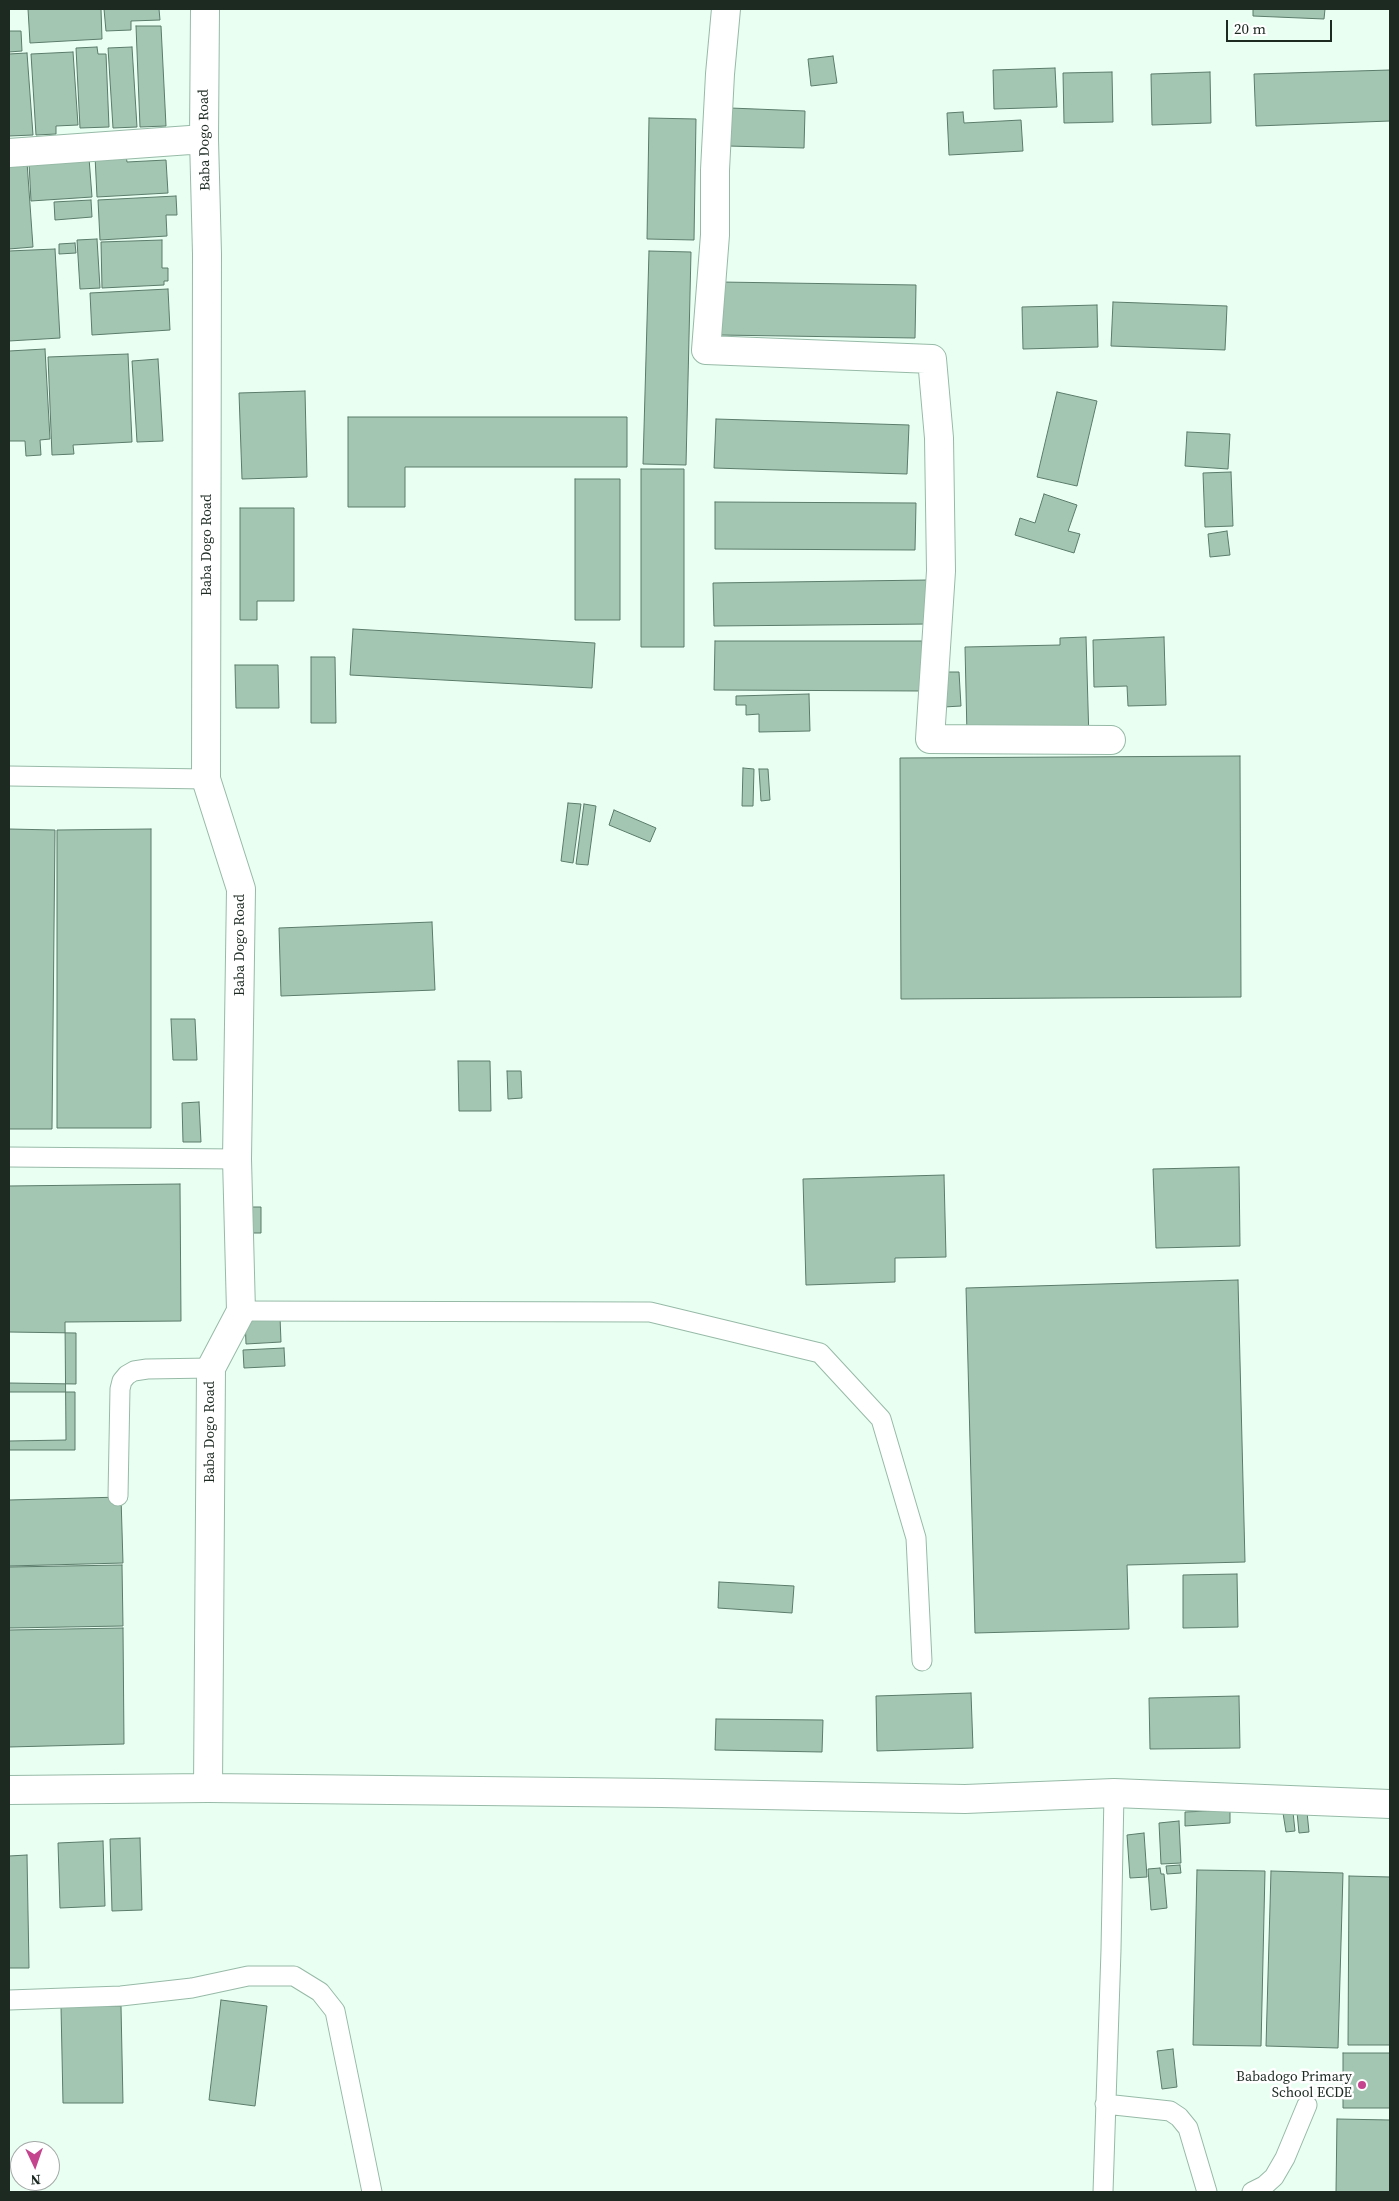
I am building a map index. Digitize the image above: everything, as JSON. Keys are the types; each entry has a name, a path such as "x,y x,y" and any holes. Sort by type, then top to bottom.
{"street":[{"name":"Baba Dogo Road","path":"205,9 204,139 207,254 206,779 241,889 237,1159 241,1312 211,1368 208,1788"},
{"path":"726,9 720,74 715,170 715,235 706,350 932,359 940,438 940,571 930,739 1111,740"},
{"path":"9,154 204,139"},
{"path":"9,1790 208,1788 662,1793 965,1799 1114,1793 1390,1804"}],"lane":[{"path":"9,776 206,779"},
{"path":"9,1156 237,1159"},
{"path":"241,1312 650,1312 820,1353 881,1419 916,1538 922,1661"},
{"path":"118,1496 120,1388 122,1381 127,1375 140,1370 211,1368"},
{"path":"1103,2192 1114,1793"},
{"path":"9,2000 121,1996 192,1988 248,1976 294,1976 320,1992 335,2011 372,2192"},
{"path":"1105,2104 1170,2111 1179,2117 1188,2128 1207,2192"},
{"path":"1252,2192 1264,2186 1274,2177 1285,2158 1307,2105"}],"building":[{"path":"28,9 101,9 102,39 30,43"},
{"path":"104,9 159,9 160,20 131,21 131,30 106,31"},
{"path":"1253,9 1325,9 1324,19 1253,16"},
{"path":"136,26 161,26 166,126 140,127"},
{"path":"9,31 21,31 22,51 9,52"},
{"path":"97,47 98,54 106,54 109,127 80,128 76,48"},
{"path":"132,47 137,127 113,128 108,48"},
{"path":"73,52 78,125 56,126 56,134 36,135 31,54"},
{"path":"27,53 33,135 9,136 9,54"},
{"path":"833,56 837,83 811,86 808,59"},
{"path":"1055,68 1057,107 994,109 993,70"},
{"path":"1390,70 1390,121 1256,126 1254,74"},
{"path":"1112,72 1113,122 1064,123 1063,73"},
{"path":"1210,72 1211,123 1152,125 1151,74"},
{"path":"730,108 805,111 804,148 728,146"},
{"path":"963,112 964,123 1021,120 1023,151 949,155 947,113"},
{"path":"649,118 696,119 694,240 647,239"},
{"path":"126,155 127,162 166,160 168,193 97,197 95,156"},
{"path":"89,158 92,197 31,201 29,163"},
{"path":"27,162 33,247 9,249 9,164"},
{"path":"176,196 177,215 166,215 167,236 100,240 98,200"},
{"path":"91,200 92,217 55,220 54,202"},
{"path":"97,239 100,288 80,289 77,240"},
{"path":"162,240 162,268 168,268 168,281 164,281 164,285 102,288 101,242"},
{"path":"75,243 76,253 59,254 59,244"},
{"path":"55,249 60,338 9,341 9,251"},
{"path":"649,251 691,252 686,465 643,464"},
{"path":"720,282 916,285 915,338 719,335"},
{"path":"168,289 170,330 92,335 90,293"},
{"path":"1113,302 1227,306 1225,350 1111,346"},
{"path":"1097,305 1098,347 1023,349 1022,307"},
{"path":"45,349 50,439 40,440 41,455 26,456 25,441 9,441 9,351"},
{"path":"128,354 132,442 73,445 74,454 52,455 48,357"},
{"path":"158,359 163,441 137,442 132,361"},
{"path":"305,391 307,477 242,479 239,393"},
{"path":"1057,392 1097,401 1077,486 1037,477"},
{"path":"348,417 627,417 627,467 405,467 405,507 348,507"},
{"path":"716,419 909,425 907,474 714,468"},
{"path":"1187,432 1230,434 1228,469 1185,466"},
{"path":"641,469 684,469 684,647 641,647"},
{"path":"1231,472 1233,526 1205,527 1203,473"},
{"path":"575,479 620,479 620,620 575,620"},
{"path":"1044,494 1077,505 1068,531 1080,534 1074,553 1015,535 1020,518 1035,523"},
{"path":"715,502 916,503 915,550 715,549"},
{"path":"240,508 294,508 294,601 257,601 257,620 240,620"},
{"path":"1227,531 1230,555 1210,557 1208,534"},
{"path":"929,580 929,624 714,626 713,583"},
{"path":"353,629 595,643 592,688 350,675"},
{"path":"1086,637 1089,740 967,735 965,647 1060,645 1060,638"},
{"path":"1164,637 1166,705 1128,706 1127,686 1094,687 1093,640"},
{"path":"715,641 922,641 922,691 714,690"},
{"path":"311,657 335,657 336,723 311,723"},
{"path":"235,665 278,665 279,708 236,708"},
{"path":"942,672 959,672 961,706 944,707"},
{"path":"809,694 810,731 759,732 759,714 746,715 746,705 736,705 736,696"},
{"path":"1240,756 1241,997 901,999 900,758"},
{"path":"743,768 754,769 753,806 742,806"},
{"path":"759,769 768,769 770,800 761,801"},
{"path":"568,803 581,804 573,863 561,861"},
{"path":"584,804 596,806 588,865 576,864"},
{"path":"614,810 656,828 650,842 609,825"},
{"path":"9,829 55,830 52,1129 9,1129"},
{"path":"151,829 151,1128 57,1128 57,830"},
{"path":"432,922 435,990 281,996 279,928"},
{"path":"171,1019 195,1019 197,1060 173,1060"},
{"path":"458,1061 490,1061 491,1111 459,1111"},
{"path":"507,1071 521,1071 522,1098 508,1099"},
{"path":"199,1102 201,1142 183,1142 182,1103"},
{"path":"1239,1167 1240,1246 1156,1248 1153,1169"},
{"path":"944,1175 946,1257 895,1258 895,1282 806,1285 803,1179"},
{"path":"180,1184 181,1321 65,1322 66,1440 9,1441 9,1186"},
{"path":"246,1207 261,1207 261,1233 246,1233"},
{"path":"1238,1280 1245,1562 1127,1565 1129,1629 975,1633 966,1288"},
{"path":"280,1317 281,1342 246,1344 245,1318"},
{"path":"9,1332 76,1333 76,1384 9,1383"},
{"path":"284,1348 285,1366 244,1368 243,1350"},
{"path":"9,1392 75,1392 75,1450 9,1450"},
{"path":"121,1497 123,1563 9,1566 9,1500"},
{"path":"122,1565 123,1626 9,1628 9,1567"},
{"path":"1237,1574 1238,1627 1183,1628 1183,1575"},
{"path":"719,1582 794,1586 792,1613 718,1608"},
{"path":"123,1628 124,1744 9,1747 9,1630"},
{"path":"971,1693 973,1748 877,1751 876,1696"},
{"path":"1239,1696 1240,1748 1150,1749 1149,1698"},
{"path":"716,1719 823,1720 822,1752 715,1750"},
{"path":"1230,1810 1230,1823 1185,1826 1185,1812"},
{"path":"1293,1812 1295,1831 1286,1832 1283,1813"},
{"path":"1297,1812 1307,1812 1309,1832 1299,1833"},
{"path":"1179,1821 1181,1863 1161,1864 1159,1823"},
{"path":"1144,1833 1147,1877 1130,1878 1127,1835"},
{"path":"140,1838 142,1910 112,1911 110,1839"},
{"path":"103,1841 105,1906 60,1908 58,1843"},
{"path":"27,1855 29,1968 9,1968 9,1856"},
{"path":"1180,1865 1181,1873 1167,1874 1166,1866"},
{"path":"1160,1868 1161,1874 1164,1874 1167,1908 1151,1910 1148,1869"},
{"path":"1197,1870 1265,1871 1261,2046 1193,2045"},
{"path":"1271,1871 1343,1873 1338,2048 1266,2046"},
{"path":"1349,1876 1390,1877 1390,2045 1348,2045"},
{"path":"221,2000 267,2006 255,2106 209,2100"},
{"path":"121,2006 123,2103 63,2103 61,2007"},
{"path":"1173,2049 1177,2087 1162,2089 1157,2051"},
{"path":"1343,2053 1390,2053 1390,2108 1343,2108"},
{"path":"1337,2119 1390,2120 1390,2192 1336,2192"}],"place":[{"name":"Babadogo Primary School ECDE","path":"1362,2085"}]}
